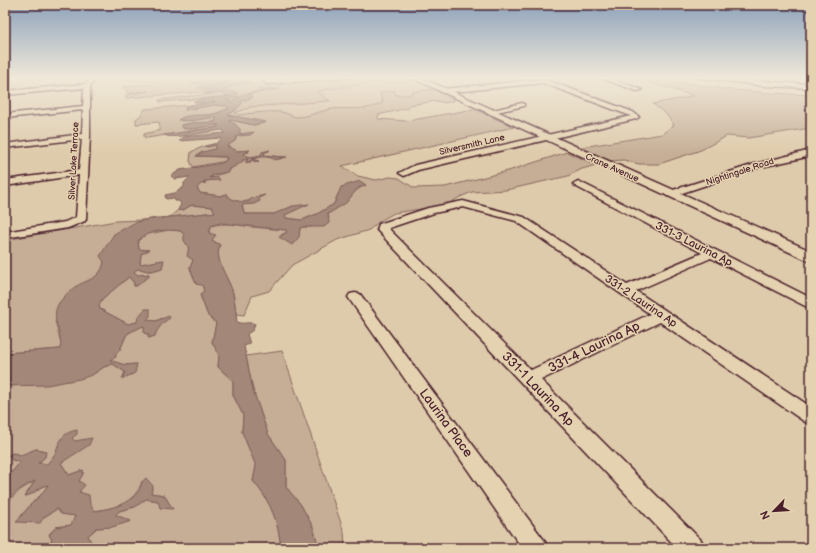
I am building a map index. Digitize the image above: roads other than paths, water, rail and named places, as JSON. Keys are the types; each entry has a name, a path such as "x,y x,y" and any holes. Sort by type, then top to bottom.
{"street":[{"name":"Silver Lake Terrace","path":"5,235 76,222 81,219 86,136 86,103"},
{"name":"Crane Avenue","path":"468,103 670,194 809,254"},
{"name":"Silversmith Lane","path":"404,173 415,168 636,117 632,113 604,103"},
{"path":"488,112 522,105"},
{"path":"5,116 86,108"},
{"path":"5,146 86,136"},
{"name":"Nightingale Road","path":"670,194 764,163 790,156 811,153"},
{"path":"5,183 83,172"},
{"name":"331-3 Laurina Ap","path":"578,184 811,304"},
{"name":"331-2 Laurina Ap","path":"383,230 383,226 432,210 463,204 520,219 811,417"},
{"name":"331-1 Laurina Ap","path":"383,230 693,548"},
{"path":"625,291 712,253"},
{"name":"Laurina Place","path":"355,298 536,548"},
{"name":"331-4 Laurina Ap","path":"528,379 661,315"}]}
